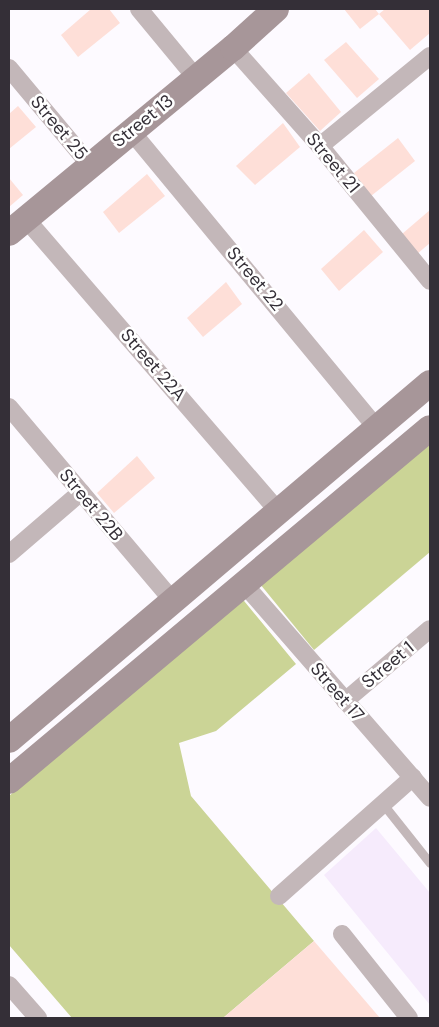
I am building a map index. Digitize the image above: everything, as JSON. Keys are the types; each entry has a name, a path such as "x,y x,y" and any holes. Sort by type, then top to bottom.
{"street":[{"path":"139,9 196,78"},
{"name":"Street 13","path":"17,226 233,48 276,9"},
{"name":"Street 21","path":"233,48 320,146 430,281"},
{"path":"320,146 428,62"},
{"name":"Street 25","path":"9,68 90,165"},
{"name":"Street 22","path":"131,131 378,428"},
{"name":"Street 22A","path":"17,226 279,512"},
{"path":"9,740 378,428 428,389"},
{"name":"Street 22B","path":"9,407 174,602"},
{"path":"9,781 245,585 276,555 430,428"},
{"path":"9,554 81,492"},
{"name":"Street 17","path":"245,585 413,778 429,793"},
{"name":"Street 1","path":"345,701 430,629"},
{"path":"85,676 102,702"},
{"path":"279,896 413,778"},
{"path":"342,934 410,1018"},
{"path":"12,995 38,1018"}],"lane":[{"path":"383,804 430,863"}],"shaded area":[{"path":"376,828 430,893 430,1005 324,875"}],"green space":[{"path":"430,441 430,552 314,650 260,584"},
{"path":"240,596 296,664 216,731 179,743 191,796 314,941 223,1018 72,1018 9,945 9,796"}],"building":[{"path":"91,9 109,9 120,23 78,57 61,35"},
{"path":"344,9 375,9 379,14 360,29"},
{"path":"385,9 430,9 430,33 410,50 379,14"},
{"path":"346,42 379,79 357,98 324,60"},
{"path":"309,73 341,112 320,131 286,93"},
{"path":"18,106 36,127 9,149 9,114"},
{"path":"283,123 300,147 255,185 236,166"},
{"path":"398,138 415,161 371,196 354,173"},
{"path":"147,174 165,196 119,233 103,212"},
{"path":"9,178 23,195 9,207"},
{"path":"430,210 430,243 417,254 402,234"},
{"path":"364,230 383,252 339,291 321,269"},
{"path":"226,282 242,304 203,337 187,318"},
{"path":"137,456 155,478 114,513 97,493"},
{"path":"314,941 380,1018 223,1018"}]}
